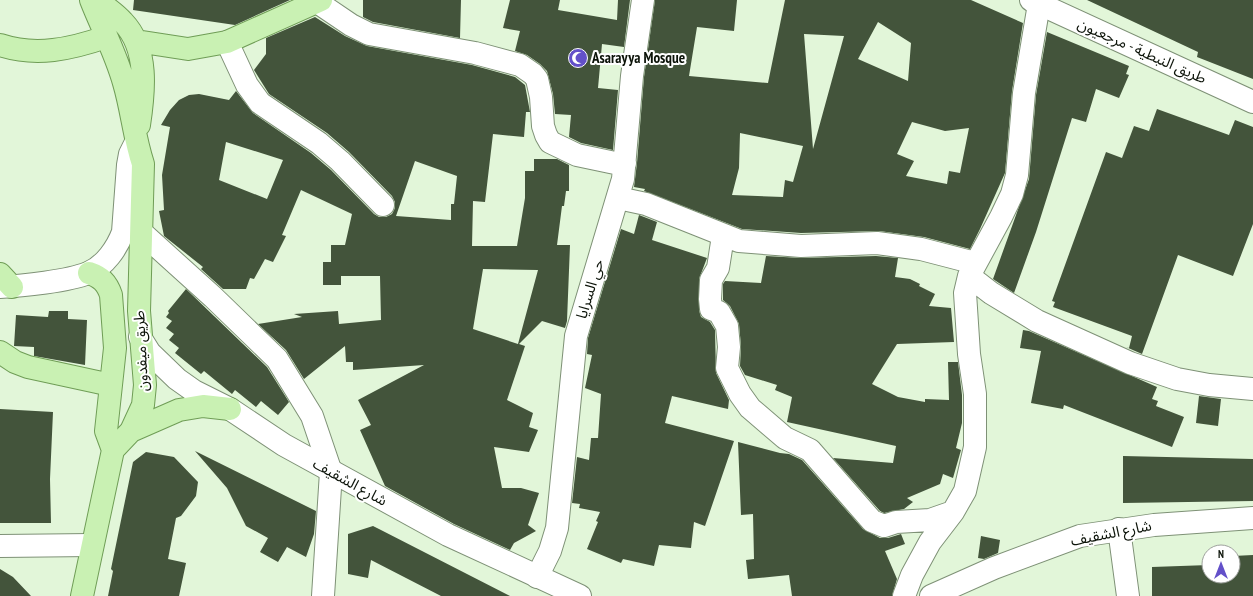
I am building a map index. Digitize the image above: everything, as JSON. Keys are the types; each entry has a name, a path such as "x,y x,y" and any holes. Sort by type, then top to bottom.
{"main road":[{"name":"طريق ميفدون","path":"91,0 113,51 124,84 136,142 143,164 139,311 145,385 143,405 131,431 113,450"},
{"name":"طريق ميفدون","path":"96,0 124,23 136,41 142,64 143,92 136,142"},
{"path":"136,41 188,49 227,42 319,1"},
{"path":"0,45 14,50 39,51 64,49 106,37"},
{"path":"82,596 113,450 106,431 115,348 111,295 109,289 101,278 89,272"},
{"path":"0,352 15,362 28,367 111,385"},
{"path":"131,431 179,410 203,406 230,409"}],"street":[{"name":"حي السرايا","path":"537,577 550,551 557,528 576,336 618,198 625,163 632,76 643,0"},
{"path":"319,1 352,25 369,34 475,53 520,65 533,74 537,79 543,126 550,142 577,155 615,163 625,163"},
{"path":"904,596 912,575 930,542 953,512 965,491 975,447 975,394 969,354 966,293 972,269 1001,217 1012,194 1017,175 1024,93 1035,2"},
{"name":"طريق النبطية - مرجعيون","path":"1035,2 1253,102"},
{"path":"227,42 247,85 260,104 319,143 345,166 382,205"},
{"path":"4,283 73,278 89,272 114,250 123,232 128,165 130,154 136,142"},
{"path":"618,198 646,204 723,236 739,241 780,246 877,243 901,245 972,269 991,293 1036,321 1130,363 1177,379 1209,385 1253,389"},
{"path":"141,232 213,297 277,359 312,416 332,472 323,596"},
{"path":"723,236 718,268 711,280 711,309 719,312 727,326 729,347 727,368 740,394 750,408 785,438 810,450 872,521 884,526 896,522 930,520 953,512"},
{"name":"شارع الشقيف","path":"140,337 150,353 177,379 194,391 230,409 284,445 448,535 580,596"},
{"name":"شارع الشقيف","path":"943,594 994,568 1080,536 1154,524 1253,518"},
{"path":"1119,529 1128,596"},
{"path":"0,546 92,545"}],"building":[{"path":"134,0 290,0 235,25 133,10"},
{"path":"363,0 461,0 460,38 373,22 363,17"},
{"path":"510,0 560,0 558,10 617,20 618,0 630,0 624,47 602,44 598,88 618,90 613,150 581,143 569,137 571,115 555,114 553,94 547,71 527,55 515,51 520,31 503,28"},
{"path":"655,0 737,0 734,31 697,27 689,76 768,83 785,0 971,0 1023,23 1012,91 1005,173 970,249 924,237 879,231 801,233 742,229 644,191 645,189 634,187 644,77","holes":["878,22 911,43 908,81 858,59","804,34 844,36 813,149","912,122 945,131 969,128 960,173 949,171 947,184 906,176 914,161 897,154","740,133 803,146 793,182 785,180 783,197 732,195 739,168"]},
{"path":"1087,0 1253,0 1253,79 1197,57 1198,52"},
{"path":"315,17 345,36 367,46 472,65 515,77 525,85 530,112 526,112 524,137 493,134 485,202 473,201 472,246 517,246 525,198 525,171 534,171 534,159 557,159 569,165 569,191 566,191 564,206 562,206 557,245 570,245 567,321 565,328 542,321 519,344 525,346 507,400 533,413 529,427 538,430 529,452 494,447 502,488 521,488 539,493 528,525 536,531 514,543 510,550 454,524 385,486 360,430 371,425 358,400 424,365 353,370 353,362 346,362 345,346 304,379 286,350 258,324 302,317 294,314 338,311 339,324 381,320 380,276 341,276 341,285 323,285 323,262 331,262 331,245 345,245 352,214 301,190 282,235 286,236 273,262 265,259 254,279 250,278 246,289 223,289 201,269 203,267 164,236 159,211 164,210 162,175 170,127 161,125 170,110 179,100 189,95 199,94 229,100 236,91 253,113 311,153 331,170 374,214 379,217 386,217 392,214 395,208 395,202 392,196 349,152 327,133 269,94 254,70 266,54 266,38","holes":["226,142 283,160 267,199 219,180","415,161 457,176 454,204 451,204 451,220 396,216","483,269 538,270 518,344 473,329"]},
{"path":"1047,32 1129,66 1126,74 1129,75 1119,98 1096,89 1086,122 1072,118 1036,232 1014,293 993,279 1029,179 1036,95"},
{"path":"1157,109 1229,135 1235,120 1253,127 1253,224 1233,276 1178,255 1142,354 1126,347 1129,348 1132,336 1053,307 1055,302 1052,301 1106,152 1122,158 1134,126 1149,131"},
{"path":"639,215 657,222 652,240 707,258 699,279 699,310 701,317 710,322 715,330 716,373 729,400 728,409 672,396 665,423 734,441 705,526 694,522 691,548 659,545 654,566 623,559 621,563 587,549 598,522 596,521 600,512 579,508 580,504 572,503 577,457 589,460 591,438 598,438 601,394 585,388 592,355 587,354 588,338 621,229 634,234"},
{"path":"766,256 801,258 876,256 898,258 895,277 910,279 920,284 919,286 935,294 929,306 951,308 954,342 897,344 872,384 898,397 925,402 925,399 949,400 948,362 958,362 962,395 962,423 956,448 961,450 953,478 943,474 940,484 907,498 913,502 904,509 884,513 880,511 833,458 893,463 896,446 787,422 792,397 775,390 777,385 745,375 740,366 741,346 739,324 730,306 723,300 723,284 725,281 761,283"},
{"path":"186,289 267,367 289,402 278,415 261,401 256,407 235,390 232,394 204,371 201,374 175,353 179,348 169,340 174,334 166,328 172,321 166,317 169,313 168,311"},
{"path":"49,311 68,311 68,319 87,320 85,365 34,356 34,347 14,346 16,315 48,317"},
{"path":"1023,330 1029,331 1157,387 1152,399 1158,401 1156,406 1184,417 1172,447 1064,405 1063,409 1031,403 1041,351 1020,348"},
{"path":"1199,396 1221,399 1218,426 1196,423"},
{"path":"0,409 53,412 50,479 51,523 0,523"},
{"path":"738,442 789,454 802,460 863,529 880,538 888,538 901,534 905,544 885,551 897,579 892,596 792,596 789,575 748,579 746,560 754,559 753,514 741,515"},
{"path":"195,451 316,511 314,534 306,557 287,547 278,562 260,552 268,538 246,526 227,488"},
{"path":"146,452 174,457 198,482 196,496 181,516 176,518 168,559 186,563 179,596 108,596 113,571 111,569 133,462"},
{"path":"1123,456 1253,459 1253,501 1123,503"},
{"path":"373,526 510,596 441,596 371,560 368,578 348,574 348,534"},
{"path":"981,536 1000,540 998,553 984,559 978,558"},
{"path":"1253,555 1253,596 1152,596 1152,567 1201,565 1201,584 1241,584 1241,556"},
{"path":"0,569 13,577 31,596 0,596"}],"place":[{"name":"Asarayya Mosque","path":"578,58"}]}
